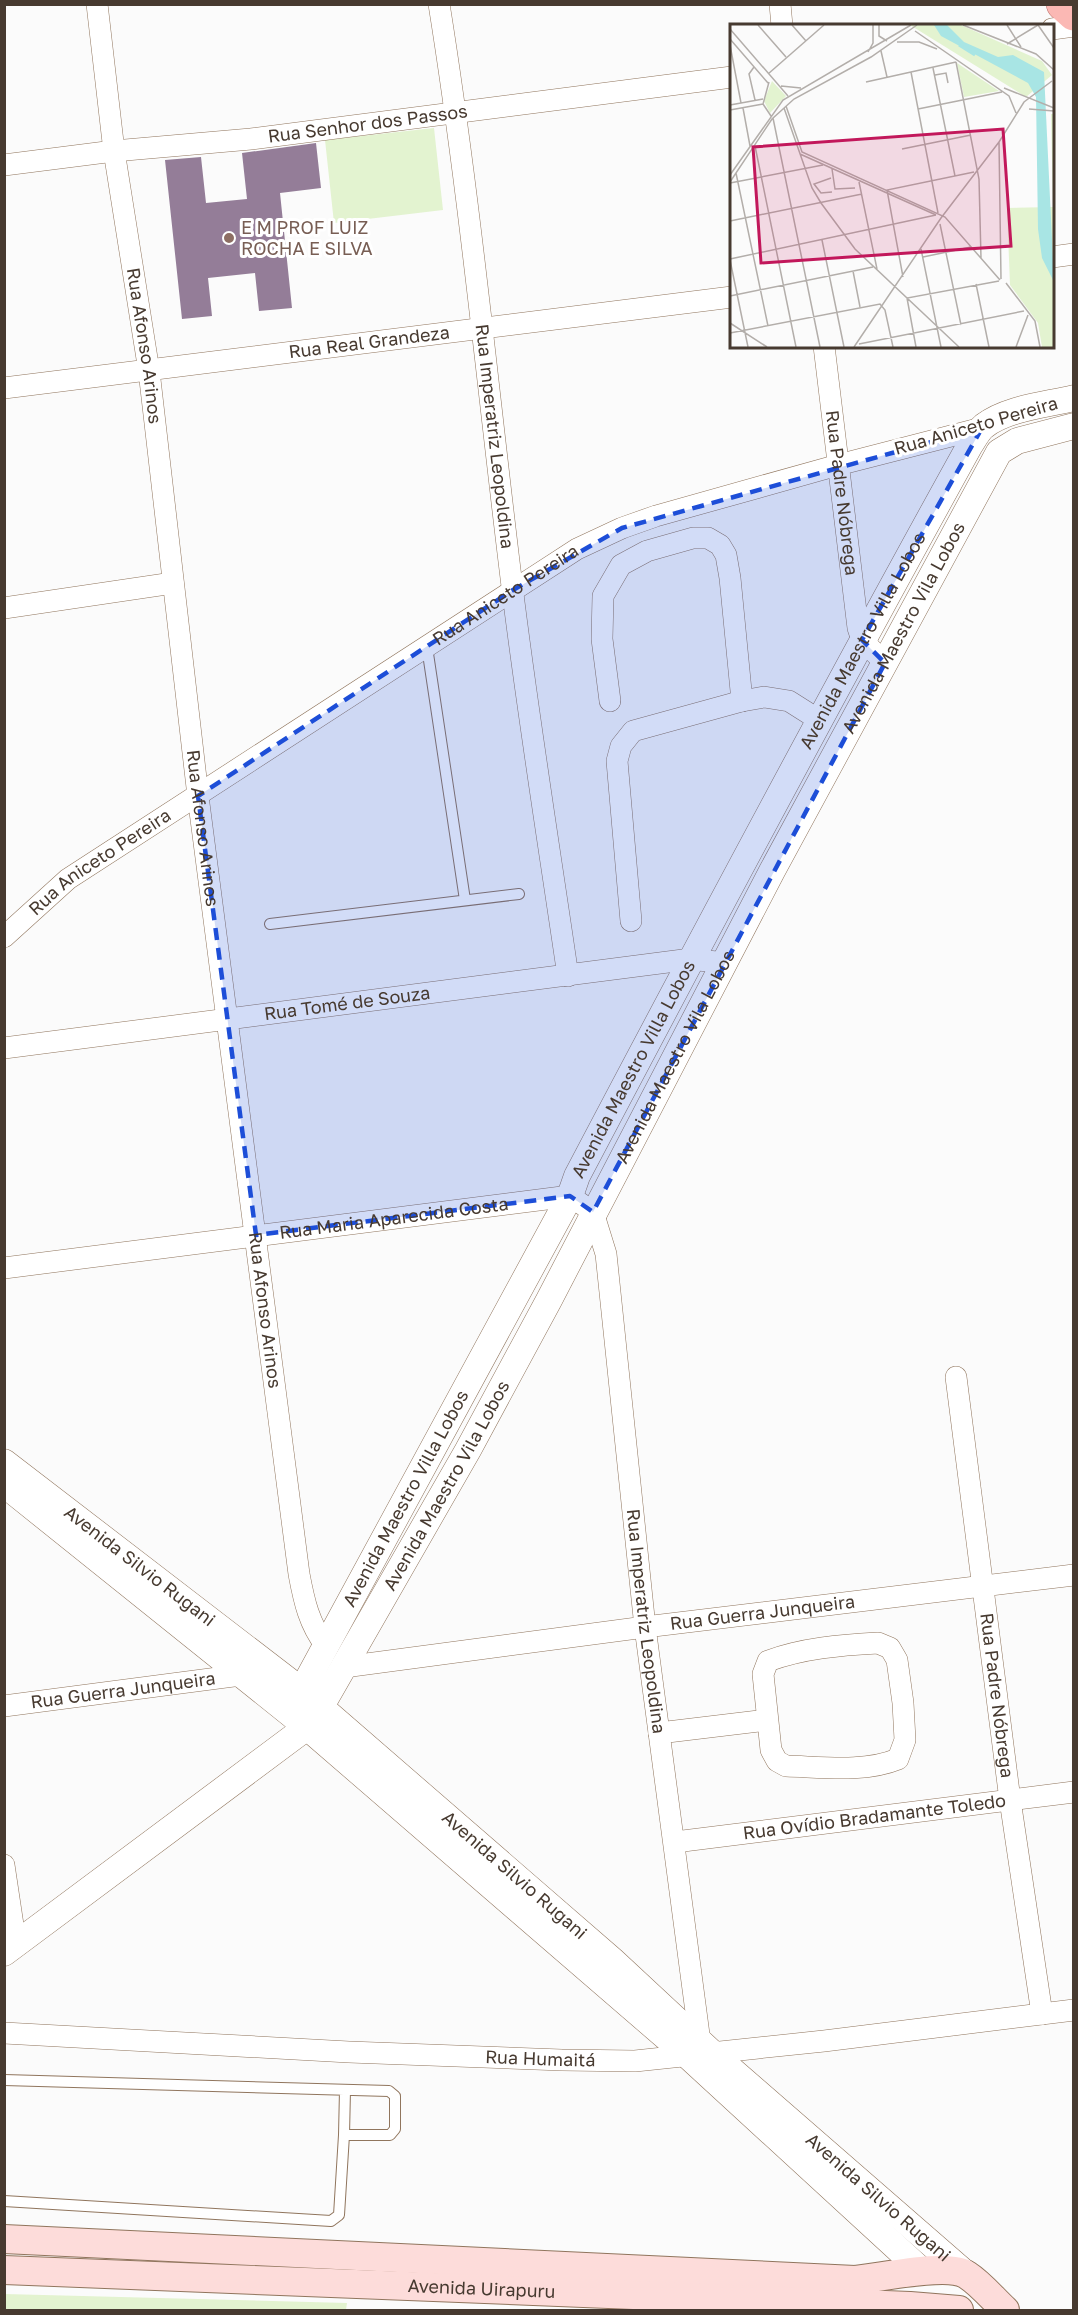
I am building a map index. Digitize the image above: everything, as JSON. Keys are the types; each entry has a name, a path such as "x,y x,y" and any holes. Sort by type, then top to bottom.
{"main road":[{"path":"1063,4 1074,14"},
{"name":"Avenida Uirapuru","path":"4,2240 351,2271 959,2310"},
{"name":"Avenida Uirapuru","path":"4,2270 351,2271 855,2280 921,2270 966,2274"},
{"name":"Avenida Silvio Rugani","path":"921,2270 976,2310"},
{"name":"Avenida Silvio Rugani","path":"966,2274 1005,2310"}],"street":[{"name":"Rua Afonso Arinos","path":"97,4 114,151 149,371 198,796 299,1574 312,1624 326,1646"},
{"name":"Rua Imperatriz Leopoldina","path":"439,4 456,112 513,590 568,976"},
{"path":"780,4 782,24"},
{"path":"1054,29 1074,26"},
{"name":"Rua Senhor dos Passos","path":"4,165 114,151 250,139 730,76"},
{"path":"1054,257 1074,254"},
{"name":"Rua Real Grandeza","path":"4,388 730,297"},
{"name":"Rua Padre Nóbrega","path":"824,348 858,628 862,640"},
{"name":"Rua Aniceto Pereira","path":"4,937 68,879 577,549 622,528 656,516 838,465 982,428 992,421 1017,412 1074,398"},
{"name":"Avenida Maestro Vila Lobos","path":"305,1709 344,1667 468,1450 549,1300 724,963 999,452 1017,441 1074,426"},
{"name":"Avenida Maestro Villa Lobos","path":"10,1949 305,1709 326,1646 430,1450 570,1196 577,1176 862,640 970,445 982,428"},
{"path":"610,701 602,639 603,596 621,565 647,551 693,538 708,538 720,544 726,555 742,701"},
{"path":"4,608 173,583"},
{"path":"862,640 885,663"},
{"path":"631,921 617,761 621,746 633,731 742,701 764,698 789,701 819,720"},
{"name":"Rua Tomé de Souza","path":"4,1048 691,959 724,963"},
{"path":"570,1196 594,1212"},
{"name":"Rua Maria Aparecida Costa","path":"4,1268 570,1196"},
{"name":"Rua Imperatriz Leopoldina","path":"594,1212 606,1254 645,1627 675,1842 700,2050"},
{"name":"Rua Padre Nóbrega","path":"957,1377 1010,1800 1042,2014"},
{"name":"Avenida Silvio Rugani","path":"4,1462 12,1485 241,1675 305,1709"},
{"name":"Avenida Silvio Rugani","path":"12,1485 305,1709 612,1960 921,2270"},
{"name":"Rua Guerra Junqueira","path":"344,1667 645,1627 1074,1575"},
{"path":"878,1643 890,1648 897,1660 905,1740 898,1759 882,1766 786,1766 777,1761 771,1750 767,1720 763,1674 768,1661 791,1653 878,1643"},
{"name":"Rua Guerra Junqueira","path":"4,1707 241,1675"},
{"path":"659,1733 767,1720"},
{"name":"Rua Ovídio Bradamante Toledo","path":"675,1842 1074,1792"},
{"path":"4,1865 10,1949"},
{"name":"Rua Humaitá","path":"4,2033 348,2052 635,2061 700,2050 1074,2010"},
{"name":"Avenida Silvio Rugani","path":"700,2050 966,2274"}],"lane":[{"path":"427,647 465,900"},
{"path":"270,924 519,894"},
{"path":"4,2080 345,2090 392,2093 395,2096 395,2129 390,2135 344,2135"},
{"path":"4,2201 331,2221 339,2214 345,2090"}],"highlighted area":[{"path":"982,428 862,640 885,663 593,1212 570,1196 256,1235 198,796 513,590 622,528"}],"green space":[{"name":"E M PROF LUIZ ROCHA E SILVA","path":"434,128 443,210 334,223 325,140"},
{"path":"5,2294 347,2303 346,2310 5,2310"}],"building":[{"name":"E M PROF LUIZ ROCHA E SILVA","path":"316,143 321,188 280,193 292,308 259,311 255,273 208,278 212,316 182,319 165,160 201,157 206,203 247,199 242,153"}],"place":[{"name":"E M PROF LUIZ ROCHA E SILVA","path":"229,238"}]}
